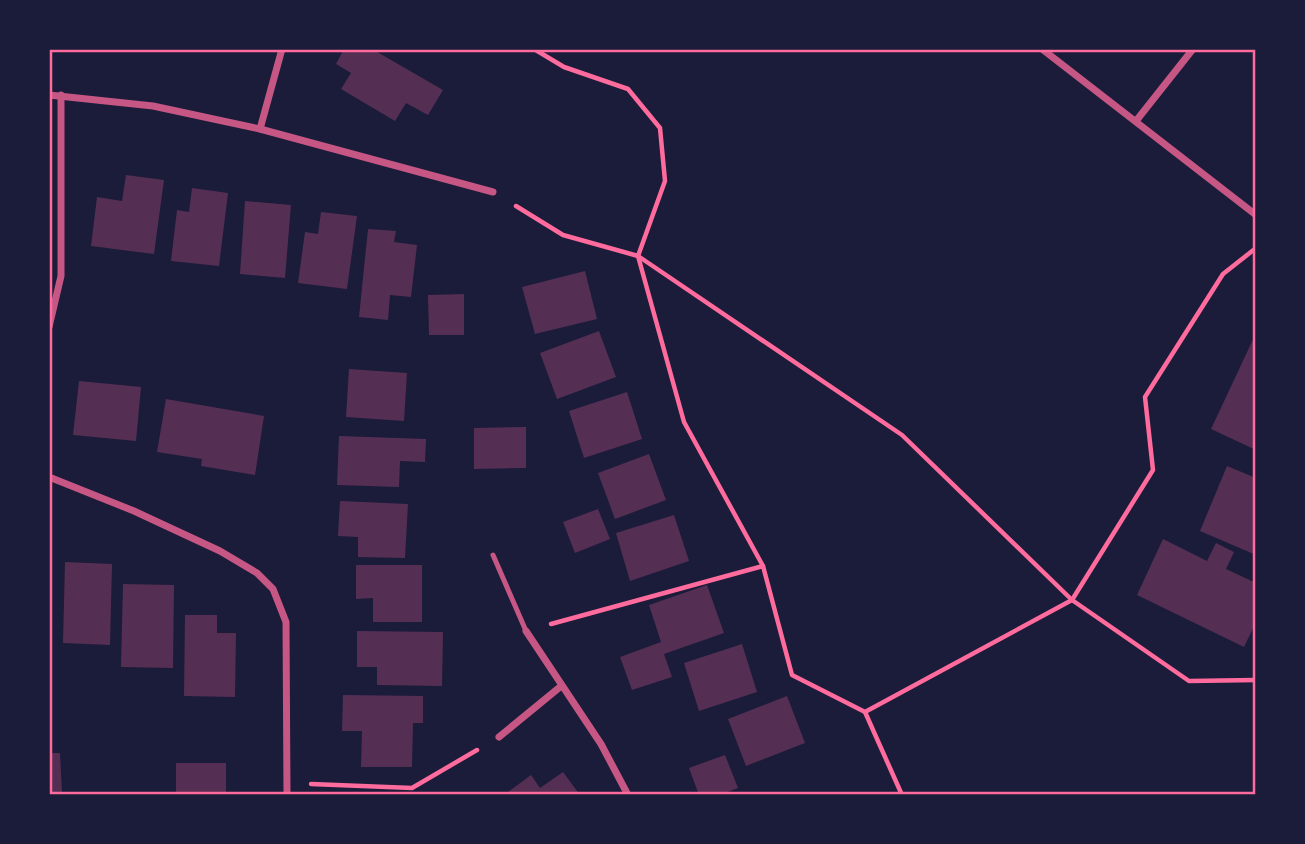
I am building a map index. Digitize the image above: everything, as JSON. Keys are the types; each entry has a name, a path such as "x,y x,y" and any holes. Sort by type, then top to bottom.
{"street":[{"path":"260,130 282,49"},
{"path":"1042,49 1256,215"},
{"path":"1136,121 1193,49"},
{"path":"49,94 153,106 260,130 493,192"},
{"path":"49,327 61,276 61,95"},
{"path":"49,477 134,511 220,551 257,573 273,589 286,622 287,795"},
{"path":"526,631 560,687 601,744 628,795"},
{"path":"499,737 560,687"}],"lane":[{"path":"493,555 526,631"}],"path":[{"path":"534,49 564,67 628,89 660,128 665,181 638,256 684,422 763,566 792,676 865,712 902,795"},
{"path":"493,192 563,235 638,256 902,435 1072,600 1189,681 1256,680"},
{"path":"865,712 1072,600 1153,470 1145,397 1223,274 1256,248"},
{"path":"526,631 763,566"},
{"path":"286,783 412,788 499,737"}],"building":[{"path":"344,49 372,49 443,90 428,115 406,103 395,121 341,89 351,73 336,64"},
{"path":"126,175 164,180 154,254 91,246 97,197 122,201"},
{"path":"192,188 228,193 219,266 171,261 177,210 189,212"},
{"path":"245,201 291,205 285,278 240,274"},
{"path":"321,212 357,216 347,289 298,283 305,232 318,234"},
{"path":"368,229 396,231 394,242 417,245 411,297 390,295 388,320 359,317"},
{"path":"585,271 597,319 535,334 522,287"},
{"path":"464,294 464,335 429,335 428,295"},
{"path":"599,331 616,377 557,399 540,353"},
{"path":"1256,333 1256,450 1211,429"},
{"path":"349,369 407,373 404,421 346,417"},
{"path":"79,381 141,387 136,441 73,435"},
{"path":"627,392 642,439 584,458 569,411"},
{"path":"166,399 264,416 255,475 201,466 202,459 157,452"},
{"path":"526,427 526,468 474,469 474,428"},
{"path":"339,436 426,439 425,462 400,461 399,487 337,485"},
{"path":"649,454 666,500 615,519 598,473"},
{"path":"1227,466 1256,478 1256,555 1200,531"},
{"path":"340,501 408,504 405,558 358,557 358,537 338,536"},
{"path":"598,509 610,539 575,553 563,522"},
{"path":"674,515 689,561 630,581 616,533"},
{"path":"1163,539 1207,561 1216,543 1234,552 1226,569 1256,583 1256,622 1244,647 1137,595"},
{"path":"65,562 112,564 110,645 63,643"},
{"path":"356,565 422,565 422,622 373,622 373,598 356,599"},
{"path":"123,584 174,585 173,668 121,667"},
{"path":"707,585 724,633 664,654 672,677 632,690 620,657 661,642 649,605"},
{"path":"185,615 217,615 217,633 236,633 235,697 184,696"},
{"path":"357,631 443,632 442,686 377,685 377,667 357,667"},
{"path":"742,644 757,692 699,711 684,663"},
{"path":"343,695 423,696 423,723 413,723 412,767 361,767 362,731 342,731"},
{"path":"787,696 805,743 746,766 728,719"},
{"path":"49,753 60,753 62,792 49,792"},
{"path":"725,755 738,788 720,795 699,795 689,768"},
{"path":"176,763 226,763 226,795 176,795"},
{"path":"563,772 580,795 510,795 508,792 531,775 540,788"}]}
